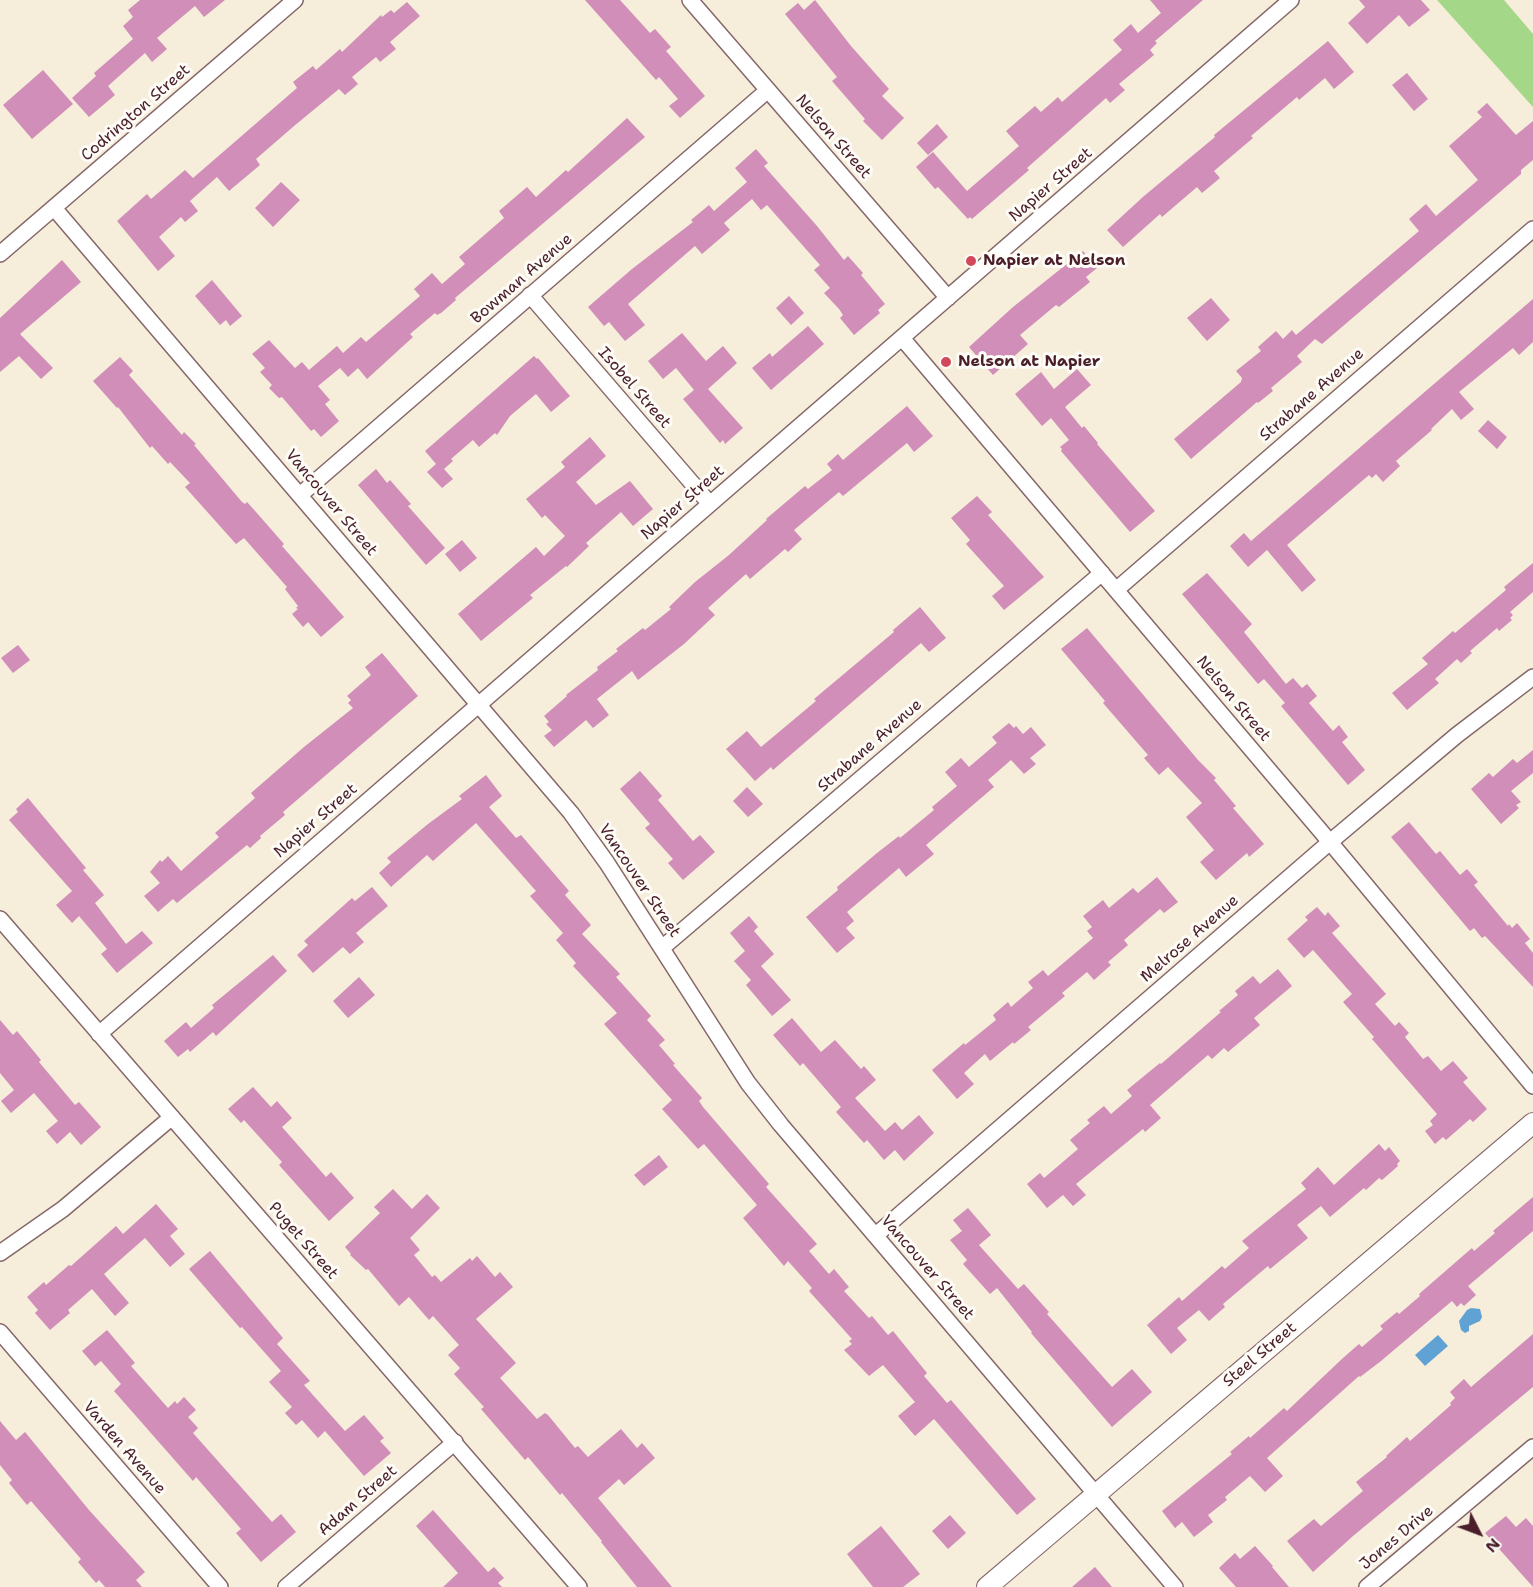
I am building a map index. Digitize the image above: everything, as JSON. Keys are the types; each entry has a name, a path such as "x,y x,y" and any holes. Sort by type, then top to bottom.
{"street":[{"name":"Codrington Street","path":"0,254 295,0"},
{"name":"Nelson Street","path":"690,0 948,298"},
{"name":"Napier Street","path":"99,1034 1291,0"},
{"name":"Bowman Avenue","path":"300,495 768,90"},
{"name":"Vancouver Street","path":"54,208 572,813 607,863 748,1083 781,1125 1176,1587"},
{"name":"Strabane Avenue","path":"1116,590 1533,229"},
{"name":"Isobel Street","path":"530,295 710,504"},
{"name":"Nelson Street","path":"902,338 1330,842 1533,1086"},
{"name":"Strabane Avenue","path":"662,948 1102,573"},
{"name":"Melrose Avenue","path":"876,1235 1330,842 1457,735 1533,677"},
{"name":"Puget Street","path":"0,919 579,1587"},
{"path":"0,1253 63,1209 172,1117"},
{"name":"Steel Street","path":"987,1587 1533,1123"},
{"name":"Varden Avenue","path":"0,1332 220,1587"},
{"name":"Adam Street","path":"286,1587 455,1442"},
{"name":"Jones Drive","path":"1367,1587 1532,1450"}],"green space":[{"path":"1437,0 1504,0 1533,34 1533,107"}],"water":[{"path":"1471,1308 1480,1309 1482,1317 1480,1321 1469,1326 1469,1331 1465,1333 1461,1330 1459,1321"},
{"path":"1438,1335 1448,1346 1425,1366 1415,1355"}],"building":[{"path":"140,0 225,0 204,17 195,6 157,38 167,49 152,62 145,53 108,86 115,95 89,117 72,98 96,76 94,73 133,39 123,26 133,17 128,10"},
{"path":"585,0 620,0 650,33 655,29 671,47 666,51 705,96 680,118 669,106 678,99 659,77 656,80"},
{"path":"815,0 889,89 882,96 904,118 882,140 863,121 865,119 832,81 837,77 785,14 798,3 804,10"},
{"path":"1150,0 1203,0 1155,41 1157,43 1150,50 1154,55 1119,84 1125,90 1110,103 1106,98 1027,168 1029,170 972,219 970,217 968,219 938,187 935,189 916,167 933,152 967,191 1019,146 1006,131 1035,106 1041,112 1058,97 1062,102 1122,50 1113,40 1131,24 1138,33 1161,13"},
{"path":"1359,0 1421,0 1430,10 1409,27 1399,15 1367,44 1348,23 1365,7"},
{"path":"407,2 420,16 390,42 396,49 380,62 376,57 352,77 358,84 345,95 339,89 294,126 256,159 260,165 229,191 217,177 190,201 198,211 185,222 181,217 159,237 175,256 158,271 117,221 147,194 151,199 185,170 193,178 297,88 293,82 313,66 316,70 340,49 342,52 381,15 382,17 391,10 394,13"},
{"path":"1328,41 1354,72 1334,89 1325,78 1299,100 1297,97 1214,171 1220,178 1202,193 1197,187 1162,217 1160,214 1123,247 1107,230 1215,137 1214,135"},
{"path":"43,70 73,104 32,139 3,105"},
{"path":"1407,73 1428,99 1414,111 1392,85"},
{"path":"1487,103 1516,135 1533,121 1533,160 1521,170 1521,174 1322,344 1315,339 1297,356 1302,362 1271,388 1273,391 1191,459 1174,439 1241,382 1242,378 1236,371 1261,351 1258,347 1276,331 1283,339 1292,330 1296,335 1419,231 1409,219 1426,204 1436,216 1478,180 1449,146 1482,117 1477,112"},
{"path":"627,118 645,137 455,298 456,300 441,313 437,315 435,313 410,334 413,337 367,379 358,368 348,377 340,368 318,386 330,400 325,404 339,421 321,437 314,429 311,431 282,397 279,398 269,388 272,385 260,372 265,368 252,354 269,340 295,368 302,362 309,370 337,346 343,353 361,337 366,342 420,296 414,289 432,273 442,284 465,264 459,257 504,218 499,211 527,187 536,197 566,170 568,172"},
{"path":"937,124 948,137 928,155 917,143"},
{"path":"756,149 768,163 764,166 844,260 848,256 863,273 861,275 885,304 878,310 880,313 854,335 840,318 843,315 839,309 824,293 830,288 814,270 820,265 767,205 761,210 752,199 724,223 730,230 702,254 695,246 628,304 645,325 625,341 609,322 604,326 588,307 632,269 693,222 691,220 709,205 714,211 747,182 735,168"},
{"path":"281,182 300,200 273,227 255,208"},
{"path":"1083,251 1097,268 1086,277 1090,282 1059,307 1056,305 1020,335 1028,344 993,375 969,347 1013,307"},
{"path":"62,260 81,282 20,334 53,368 41,379 19,356 0,372 0,318"},
{"path":"212,280 242,316 230,326 226,320 220,325 195,296"},
{"path":"789,296 804,313 791,325 776,308"},
{"path":"1211,298 1230,320 1207,341 1187,318"},
{"path":"1533,299 1533,342 1519,355 1513,348 1459,392 1474,409 1461,420 1452,409 1396,461 1400,466 1383,482 1376,474 1372,478 1369,475 1287,545 1316,580 1302,592 1267,550 1248,567 1230,546 1244,533 1251,541"},
{"path":"808,326 824,344 771,390 752,368 770,353 772,357"},
{"path":"682,333 706,361 723,346 737,363 708,389 743,428 725,444 723,440 720,443 683,399 694,390 676,368 663,379 648,361"},
{"path":"534,356 570,396 551,412 536,394 510,416 497,435 495,433 479,447 473,440 451,459 453,461 444,469 453,479 442,488 427,472 436,464 425,451"},
{"path":"120,357 133,371 129,375 182,435 184,432 196,444 194,445 242,502 245,504 247,502 256,512 284,544 282,546 344,617 321,637 308,622 303,627 292,614 298,606 285,589 287,587 244,538 236,544 185,487 190,483 152,446 150,448 118,407 93,381"},
{"path":"1077,369 1091,385 1065,407 1082,428 1084,426 1155,511 1130,532 1061,451 1060,447 1069,440 1051,418 1042,426 1015,394 1041,372 1054,389"},
{"path":"907,406 933,436 914,452 907,443 843,496 839,492 794,530 802,539 788,552 785,549 750,579 746,574 708,608 715,615 684,644 638,680 632,671 597,699 609,715 593,728 586,720 554,747 544,736 552,730 546,724 549,722 544,716 598,670 597,667 618,651 616,649 671,609 669,607 695,582 729,555 766,519 805,486 808,489 832,470 827,464 838,454 843,460"},
{"path":"1488,420 1507,437 1497,449 1478,431"},
{"path":"590,437 606,456 576,482 596,505 630,481 653,509 633,526 621,512 586,543 589,546 567,567 530,595 533,598 481,641 458,614 536,547 544,556 565,536 545,515 542,518 526,499 565,467 561,462"},
{"path":"376,469 387,483 390,480 411,504 408,506 445,548 426,565 358,485"},
{"path":"977,496 992,512 988,515 1044,577 1004,610 992,596 1004,586 966,544 970,540 951,518"},
{"path":"462,540 477,558 460,572 445,554"},
{"path":"1533,563 1533,592 1510,612 1513,615 1510,618 1512,620 1499,631 1497,628 1470,651 1472,653 1461,663 1457,659 1435,679 1439,683 1407,710 1392,693 1428,664 1422,658 1506,590 1504,587"},
{"path":"1207,573 1252,624 1244,632 1286,684 1293,678 1302,688 1307,684 1317,696 1309,703 1333,731 1339,725 1348,737 1342,742 1365,770 1348,785 1281,706 1285,703 1264,679 1258,684 1182,594"},
{"path":"920,607 946,638 929,652 921,643 773,770 771,767 755,781 726,749 747,731 761,747 816,701 814,699 894,632 893,630"},
{"path":"1087,628 1198,760 1216,778 1214,780 1236,806 1233,808 1264,844 1249,857 1247,853 1216,880 1200,862 1214,850 1186,817 1202,803 1168,767 1159,775 1144,758 1148,755 1061,649"},
{"path":"18,645 30,660 13,673 1,658"},
{"path":"382,653 418,696 283,812 285,815 260,836 261,838 250,848 247,845 177,903 173,899 158,912 144,896 160,883 150,872 160,860 162,862 168,856 181,871 219,837 215,833 255,798 251,793 353,708 348,703 351,700 347,696 371,675 365,667"},
{"path":"1009,723 1014,728 1016,726 1023,734 1031,727 1046,745 1030,758 1036,764 1024,774 1011,760 988,780 994,787 926,845 934,854 906,877 899,868 847,912 854,921 846,928 855,938 837,953 806,917 877,853 899,836 900,838 934,810 932,807 957,786 945,772 961,758 969,767 997,743 992,737"},
{"path":"1533,750 1533,773 1511,791 1521,802 1516,805 1519,808 1501,824 1471,789 1489,773 1493,777 1513,759 1517,763"},
{"path":"640,771 662,796 658,800 693,841 700,835 715,852 683,880 668,863 673,859 645,828 650,824 620,789"},
{"path":"486,775 502,796 489,807 516,838 521,835 569,891 565,895 591,925 582,934 620,974 616,977 651,1016 647,1020 665,1040 659,1045 702,1098 699,1101 703,1107 769,1184 766,1187 817,1244 809,1251 829,1274 834,1269 849,1287 844,1291 869,1318 872,1316 888,1335 893,1331 927,1373 924,1376 947,1403 951,1400 1036,1499 1017,1515 934,1419 915,1436 898,1416 915,1402 883,1365 869,1376 844,1350 852,1344 849,1341 852,1339 809,1291 812,1288 788,1261 784,1266 743,1218 757,1205 704,1144 698,1149 662,1109 672,1100 604,1024 617,1013 573,966 576,963 556,940 563,933 530,896 536,891 476,823 433,861 427,855 391,887 379,873 391,862 387,858 462,799 459,796"},
{"path":"747,787 763,804 748,817 733,801"},
{"path":"28,798 86,868 83,870 104,895 95,903 126,944 142,931 153,943 117,973 101,954 107,949 79,916 72,923 56,905 72,891 9,820 18,812 16,809"},
{"path":"1409,822 1436,854 1440,851 1460,875 1467,869 1478,882 1474,885 1508,926 1509,924 1512,928 1517,923 1530,939 1525,943 1533,953 1533,987 1485,936 1482,938 1474,928 1470,931 1391,837"},
{"path":"1157,877 1178,902 1164,913 1160,909 1124,940 1128,945 1108,962 1111,965 1094,980 1087,972 1062,993 1065,996 1028,1027 1031,1030 1014,1044 1013,1042 990,1061 985,1054 964,1073 974,1084 957,1099 932,1070 996,1020 993,1015 1008,1002 1011,1007 1033,988 1028,982 1043,970 1048,976 1093,938 1087,931 1092,927 1083,916 1103,900 1109,908 1133,888 1138,893"},
{"path":"372,887 388,906 356,933 364,942 350,954 343,947 313,973 297,955 308,945 304,941 352,898 355,901"},
{"path":"1317,907 1325,916 1328,912 1340,926 1332,933 1386,994 1375,1004 1395,1026 1399,1022 1409,1033 1405,1037 1423,1059 1428,1056 1441,1071 1453,1061 1468,1078 1463,1082 1487,1109 1473,1122 1470,1119 1446,1140 1443,1137 1435,1144 1425,1131 1433,1125 1430,1121 1437,1114 1343,1002 1352,994 1313,950 1304,958 1287,939 1308,920 1305,917"},
{"path":"749,916 758,927 754,931 774,954 761,966 791,1000 772,1016 746,985 751,980 734,961 745,951 730,933"},
{"path":"273,955 287,971 216,1036 213,1032 190,1052 188,1049 178,1057 164,1041 186,1022 191,1028 214,1008 212,1005"},
{"path":"1278,969 1292,986 1254,1018 1260,1025 1228,1052 1224,1048 1212,1059 1208,1055 1150,1105 1161,1118 1145,1132 1143,1129 1076,1184 1086,1195 1073,1206 1063,1195 1047,1208 1027,1184 1040,1173 1044,1178 1078,1149 1070,1140 1090,1123 1087,1120 1104,1106 1111,1114 1132,1096 1127,1090 1221,1012 1219,1011 1238,995 1235,991 1253,976 1260,984"},
{"path":"359,977 375,995 348,1018 333,1001"},
{"path":"792,1018 821,1052 835,1040 861,1069 864,1066 876,1080 855,1098 885,1131 895,1122 902,1130 919,1115 934,1133 904,1161 895,1150 884,1160 867,1140 864,1143 836,1112 841,1107 803,1063 800,1066 773,1035"},
{"path":"0,1020 13,1035 17,1031 41,1060 39,1062 75,1105 79,1102 101,1127 81,1145 70,1132 57,1144 46,1131 58,1121 34,1093 11,1113 1,1101 14,1090 0,1073"},
{"path":"253,1087 271,1107 277,1101 292,1118 282,1127 326,1177 331,1172 354,1198 329,1221 279,1165 282,1162 244,1120 241,1123 228,1109"},
{"path":"1379,1144 1385,1151 1389,1147 1400,1161 1398,1166 1382,1180 1379,1178 1366,1190 1364,1188 1330,1217 1321,1206 1297,1225 1308,1238 1270,1269 1268,1266 1223,1304 1225,1307 1209,1321 1199,1310 1177,1328 1187,1340 1171,1354 1147,1325 1179,1297 1182,1301 1222,1266 1225,1269 1249,1248 1242,1241 1306,1189 1301,1183 1318,1167 1334,1185"},
{"path":"659,1155 668,1167 644,1186 634,1175"},
{"path":"393,1189 412,1209 427,1194 440,1208 410,1238 420,1250 414,1255 432,1277 435,1275 441,1282 470,1258 472,1261 477,1256 495,1277 500,1272 513,1287 476,1319 516,1363 500,1378 537,1419 545,1413 548,1415 575,1448 578,1446 588,1457 621,1429 637,1448 642,1443 655,1458 624,1485 619,1479 598,1498 672,1587 637,1587 562,1493 560,1495 528,1457 525,1460 481,1409 484,1407 454,1374 460,1368 448,1355 459,1345 433,1316 429,1320 409,1297 399,1306 368,1269 366,1270 350,1255 345,1247 380,1213 374,1207"},
{"path":"1533,1197 1533,1231 1468,1286 1476,1295 1464,1306 1461,1303 1457,1307 1452,1301 1381,1361 1359,1376 1267,1458 1283,1476 1265,1492 1250,1476 1225,1497 1227,1500 1208,1515 1213,1522 1194,1537 1182,1522 1175,1528 1162,1511 1284,1408 1287,1411 1359,1344 1362,1347 1383,1329 1380,1326 1397,1312 1399,1314 1472,1248 1474,1251 1495,1233 1493,1231"},
{"path":"156,1204 178,1229 170,1236 185,1254 170,1267 145,1238 104,1274 129,1303 115,1316 92,1289 68,1310 70,1313 50,1330 35,1313 38,1310 27,1297 44,1282 46,1285 69,1265 71,1266 116,1226 123,1234"},
{"path":"968,1208 991,1235 979,1245 1018,1289 1024,1284 1049,1312 1047,1314 1112,1387 1132,1369 1152,1392 1112,1427 1031,1333 997,1288 990,1294 963,1264 967,1260 950,1240 962,1231 953,1220"},
{"path":"210,1251 283,1338 277,1344 310,1381 304,1385 345,1431 364,1415 384,1438 380,1441 391,1453 364,1476 325,1431 318,1438 302,1420 296,1425 285,1413 292,1407 269,1382 281,1371 189,1269"},
{"path":"107,1330 135,1363 131,1366 168,1408 175,1401 177,1404 184,1397 196,1410 188,1417 198,1428 193,1433 272,1522 281,1514 296,1532 261,1562 236,1533 241,1529 196,1477 193,1481 114,1391 121,1384 101,1361 95,1366 82,1351"},
{"path":"1533,1334 1533,1387 1353,1536 1313,1572 1287,1541 1314,1519 1321,1526 1363,1491 1356,1482 1407,1437 1410,1441 1451,1405 1450,1403 1455,1398 1450,1392 1464,1379 1471,1387"},
{"path":"0,1421 16,1440 25,1432 89,1510 145,1572 136,1580 142,1587 105,1587 99,1580 96,1583 78,1562 81,1559 31,1501 27,1505 9,1483 12,1480 0,1465"},
{"path":"433,1510 488,1572 494,1567 504,1578 498,1583 502,1587 443,1587 458,1573 416,1526"},
{"path":"950,1515 966,1533 948,1549 932,1531"},
{"path":"1506,1516 1516,1527 1526,1518 1533,1526 1533,1587 1485,1533"},
{"path":"881,1526 920,1574 903,1587 873,1587 847,1554"},
{"path":"1255,1546 1289,1587 1236,1587 1219,1568 1235,1553 1240,1559"},
{"path":"1095,1567 1112,1587 1072,1587"}],"place":[{"name":"Napier at Nelson","path":"971,261"},
{"name":"Nelson at Napier","path":"946,362"}]}
